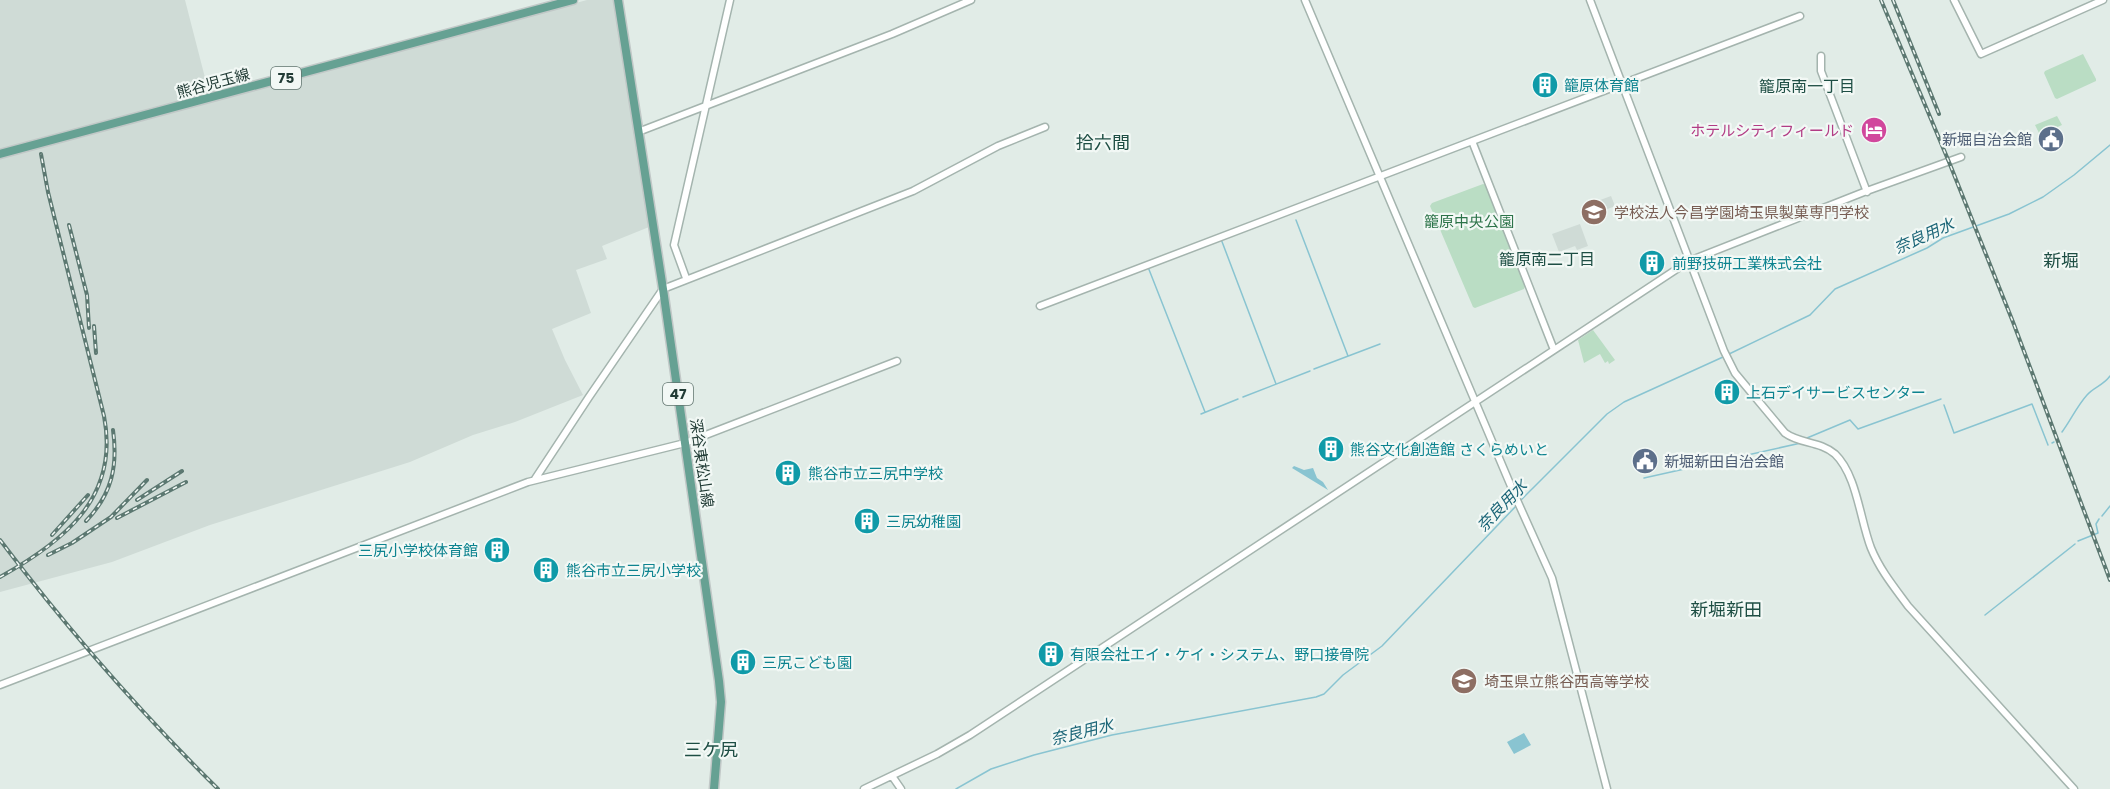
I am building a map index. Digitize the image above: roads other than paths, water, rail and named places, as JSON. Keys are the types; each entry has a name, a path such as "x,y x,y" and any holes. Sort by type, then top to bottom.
{"main road":[{"name":"熊谷児玉線","path":"0,154 573,0"},
{"name":"深谷東松山線","path":"618,0 663,289 719,681 721,702 714,789"}],"street":[{"path":"686,278 674,245 730,0"},
{"path":"638,132 892,34 970,0"},
{"path":"1305,0 1552,578 1607,789"},
{"path":"1590,0 1724,351 1736,373 1785,433 1795,439 1826,447 1841,461 1870,545 1885,574 1908,606 2074,789"},
{"path":"1954,0 1981,54 2103,0"},
{"path":"1040,306 1800,16"},
{"path":"1821,56 1821,71 1867,192"},
{"path":"535,479 663,289 913,190 998,146 1045,127"},
{"path":"1472,141 1554,350"},
{"path":"864,789 970,735 1689,261 1962,157"},
{"path":"0,685 535,479 685,443 897,362"},
{"path":"892,776 901,789"}],"water":[{"path":"1294,466 1304,470 1313,468 1317,478 1328,490 1292,468"},
{"path":"1524,733 1531,745 1514,754 1507,742"}],"waterway":[{"name":"奈良用水","path":"1727,355 1810,315 1835,289 1927,248 1943,238 2009,214 2043,197 2110,145"},
{"path":"1296,220 1348,356"},
{"path":"1221,239 1276,384"},
{"path":"1148,267 1205,412"},
{"path":"1314,369 1380,344"},
{"name":"奈良用水","path":"1520,501 1607,414 1624,402 1723,357"},
{"path":"1243,397 1310,371"},
{"path":"2062,432 2087,395 2110,376"},
{"path":"1201,414 1238,399"},
{"path":"1807,438 1850,420 1858,429 1941,399"},
{"path":"1944,405 1954,433 2032,404 2048,445"},
{"path":"1644,478 1801,443"},
{"name":"奈良用水","path":"956,789 991,769 1034,755 1112,735 1324,694 1343,675 1382,646 1517,505"},
{"path":"2102,516 2110,506"},
{"path":"2078,541 2098,533 2096,524 2099,519"},
{"path":"1985,615 2075,544"}],"railway":[{"path":"1881,0 2013,322 2110,580"},
{"path":"1893,0 1939,114"},
{"path":"0,577 45,549 82,514 95,494 103,471 107,445 104,416 48,192 41,154"},
{"path":"69,225 87,295 89,328"},
{"path":"94,326 96,353"},
{"path":"86,521 102,500 111,479 115,456 113,430"},
{"path":"137,500 182,471"},
{"path":"48,555 72,543 111,517 147,480"},
{"path":"117,518 186,482"},
{"path":"52,535 88,495"},
{"path":"0,540 104,668 218,789"}],"place":[{"name":"籠原体育館","path":"1545,85"},
{"name":"ホテルシティフィールド","path":"1874,130"},
{"name":"新堀自治会館","path":"2051,139"},
{"name":"学校法人今昌学園埼玉県製菓専門学校","path":"1594,212"},
{"name":"前野技研工業株式会社","path":"1652,263"},
{"name":"上石デイサービスセンター","path":"1727,392"},
{"name":"熊谷文化創造館 さくらめいと","path":"1331,449"},
{"name":"新堀新田自治会館","path":"1645,461"},
{"name":"熊谷市立三尻中学校","path":"788,473"},
{"name":"三尻幼稚園","path":"867,521"},
{"name":"三尻小学校体育館","path":"497,550"},
{"name":"熊谷市立三尻小学校","path":"546,570"},
{"name":"有限会社エイ・ケイ・システム、野口接骨院","path":"1051,654"},
{"name":"三尻こども園","path":"743,662"},
{"name":"埼玉県立熊谷西高等学校","path":"1464,681"}],"district":[{"name":"籠原南一丁目","path":"1807,86"},
{"name":"拾六間","path":"1103,142"},
{"name":"籠原南二丁目","path":"1547,259"},
{"name":"新堀","path":"2061,260"},
{"name":"新堀新田","path":"1726,609"},
{"name":"三ケ尻","path":"711,749"}],"park label":[{"name":"籠原中央公園","path":"1469,221"}]}
